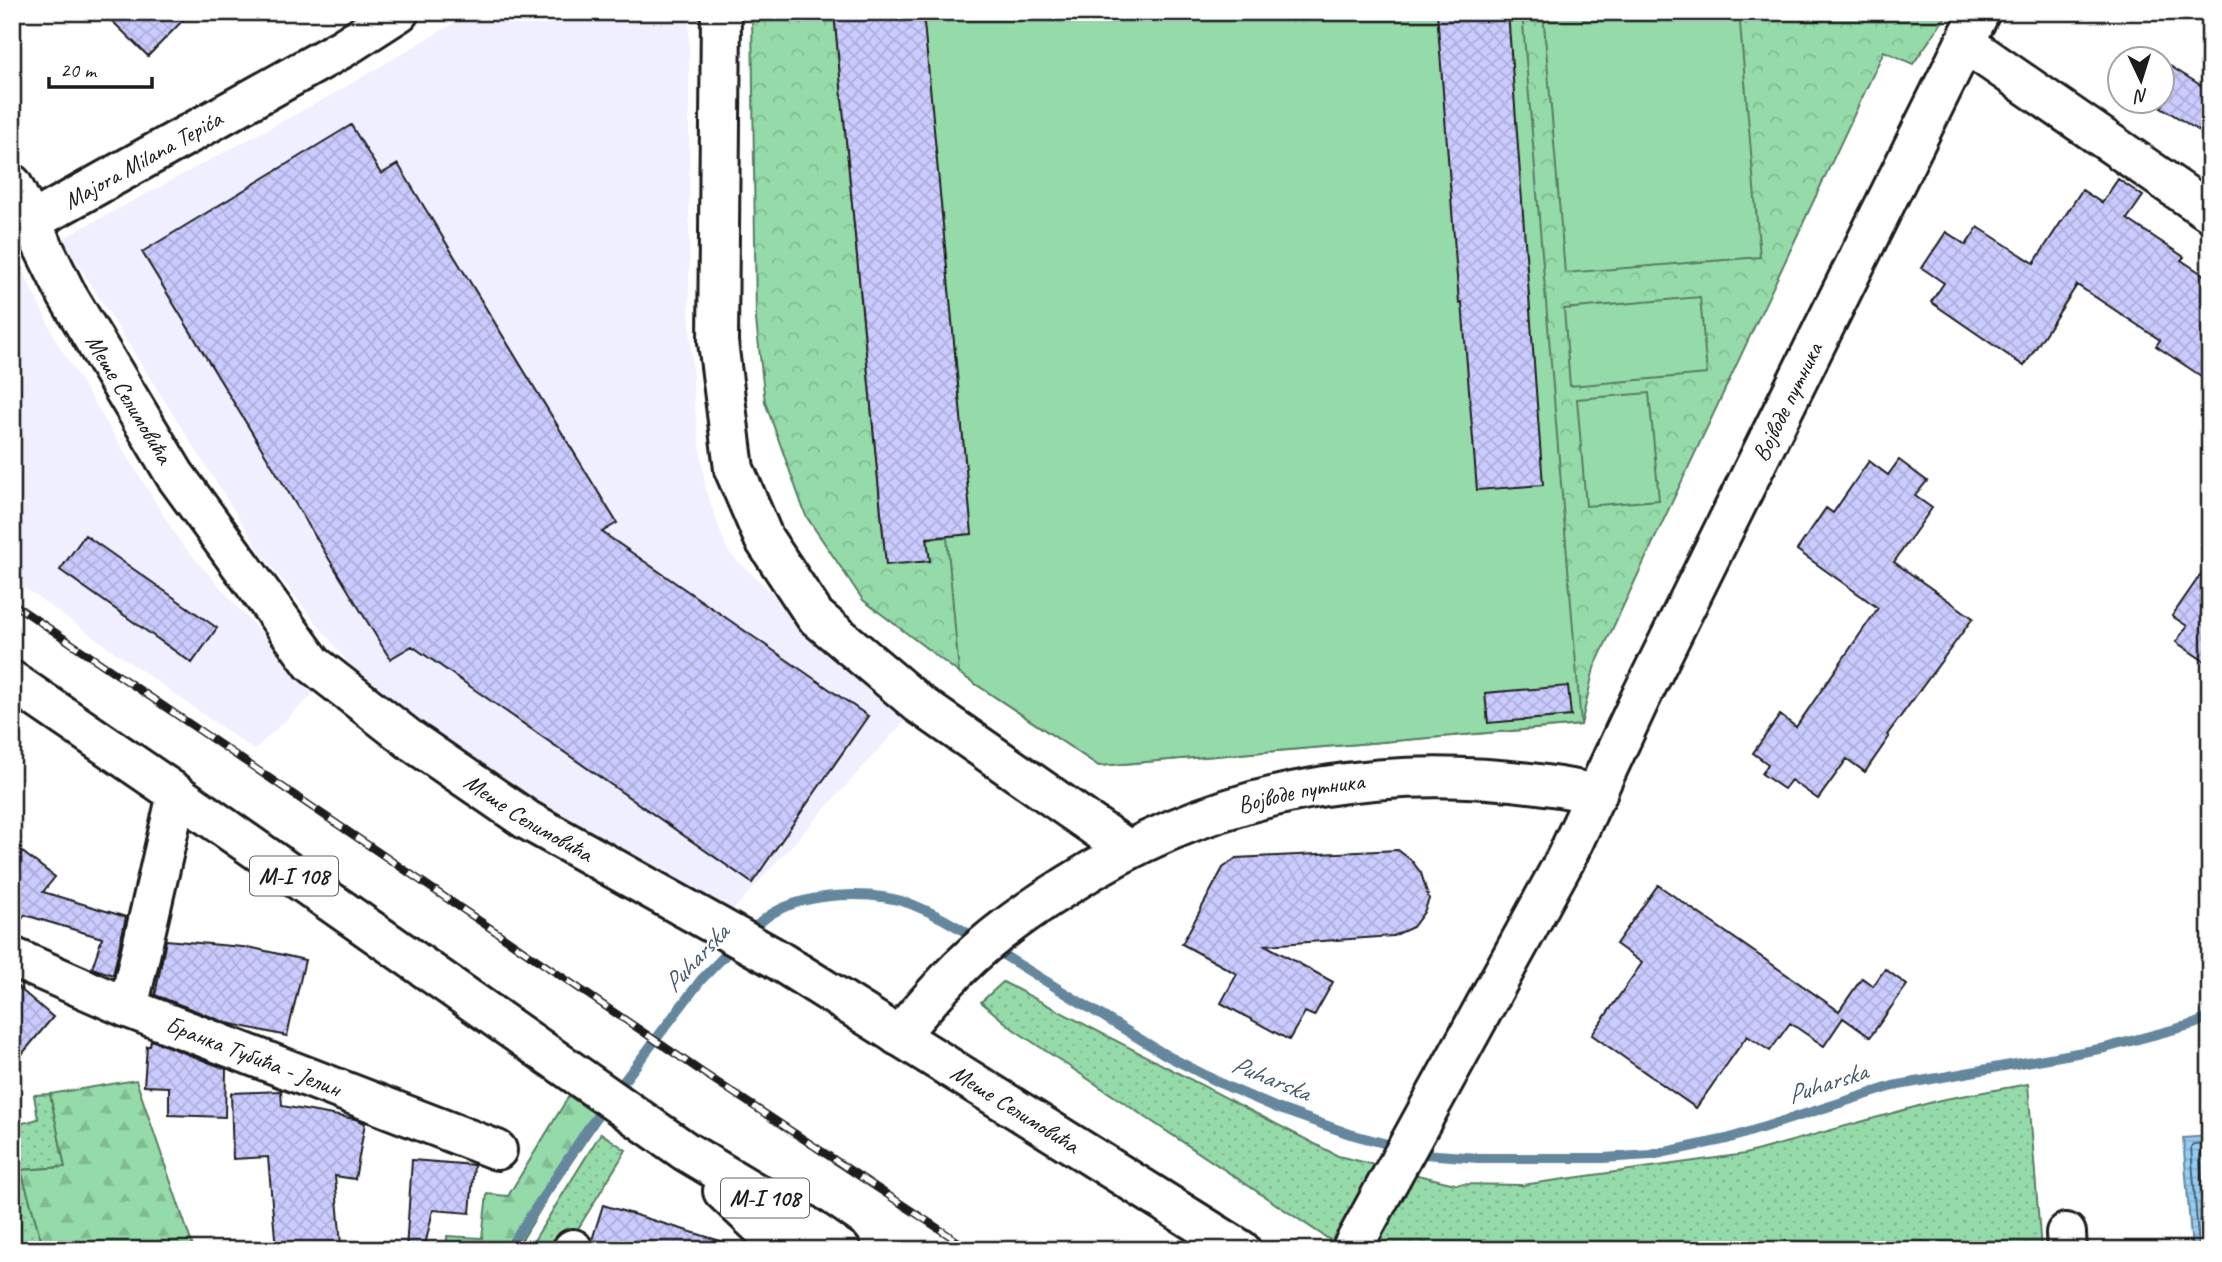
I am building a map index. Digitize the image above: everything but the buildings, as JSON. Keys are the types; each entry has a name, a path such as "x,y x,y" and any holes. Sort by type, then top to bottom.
{"street":[{"name":"Majora Milana Tepića","path":"31,222 331,55 399,12"},
{"path":"721,12 718,342 734,469 764,539 815,616 919,704 1127,849"},
{"path":"1972,28 2210,212"},
{"name":"Војводе путника","path":"1351,1250 1565,860 1642,695 1972,28"},
{"name":"Меше Селимовића","path":"12,184 67,295 175,475 313,664 409,739 527,820 773,957 1241,1250"},
{"name":"M-I 108","path":"12,681 685,1151 779,1207 841,1250"},
{"name":"Војводе путника","path":"898,1035 961,966 1029,909 1127,849 1179,825 1231,807 1354,780 1444,776 1526,782 1597,794"},
{"path":"128,1008 177,794"},
{"name":"Бранка Тубића - Јелин","path":"12,957 128,1008 497,1150"},
{"name":"M-I 108","path":"685,1151 741,1210 785,1250"}],"shaded area":[{"path":"473,12 689,12 689,306 694,403 706,492 728,552 874,688 910,715 733,910 472,763 370,690 263,556 62,239 339,91"},
{"path":"12,249 58,344 180,542 314,693 254,750 12,579"}],"green space":[{"path":"752,12 1949,12 1913,64 1884,51 1594,668 1581,725 1099,766 959,673 863,600 806,516 765,402 756,320"},
{"path":"834,12 1522,12 1581,725 1099,766 959,673 947,537 884,544"},
{"path":"1543,12 1739,12 1760,257 1565,273"},
{"path":"1700,297 1707,374 1570,386 1564,309"},
{"path":"1649,393 1659,500 1586,506 1577,399"},
{"path":"1003,982 1338,1156 1455,1184 1522,1185 1745,1154 1940,1100 2028,1084 2041,1250 1345,1250 1013,1029 981,1002"},
{"path":"136,1080 194,1250 44,1250 21,1170 65,1167 50,1094"},
{"path":"50,1094 65,1167 21,1170 44,1250 21,1250 12,1224 12,1126 38,1119 34,1095"},
{"path":"569,1096 601,1118 516,1250 447,1250 447,1236 482,1238 487,1194 508,1196"},
{"path":"601,1133 626,1150 565,1250 528,1250"}],"water":[{"path":"2210,1136 2210,1250 2192,1250 2183,1138"}],"waterway":[{"name":"Puharska","path":"748,933 770,915 788,906 822,897 860,895 911,904 978,940"},
{"name":"Puharska","path":"508,1250 589,1127 701,980 736,944"},
{"name":"Puharska","path":"992,948 1166,1055 1277,1108 1350,1134 1424,1154 1478,1158 1603,1158 1651,1155 1727,1139 1893,1086 2105,1048 2194,1024 2210,1017"}],"railway":[{"path":"12,603 702,1072 971,1250"}]}
